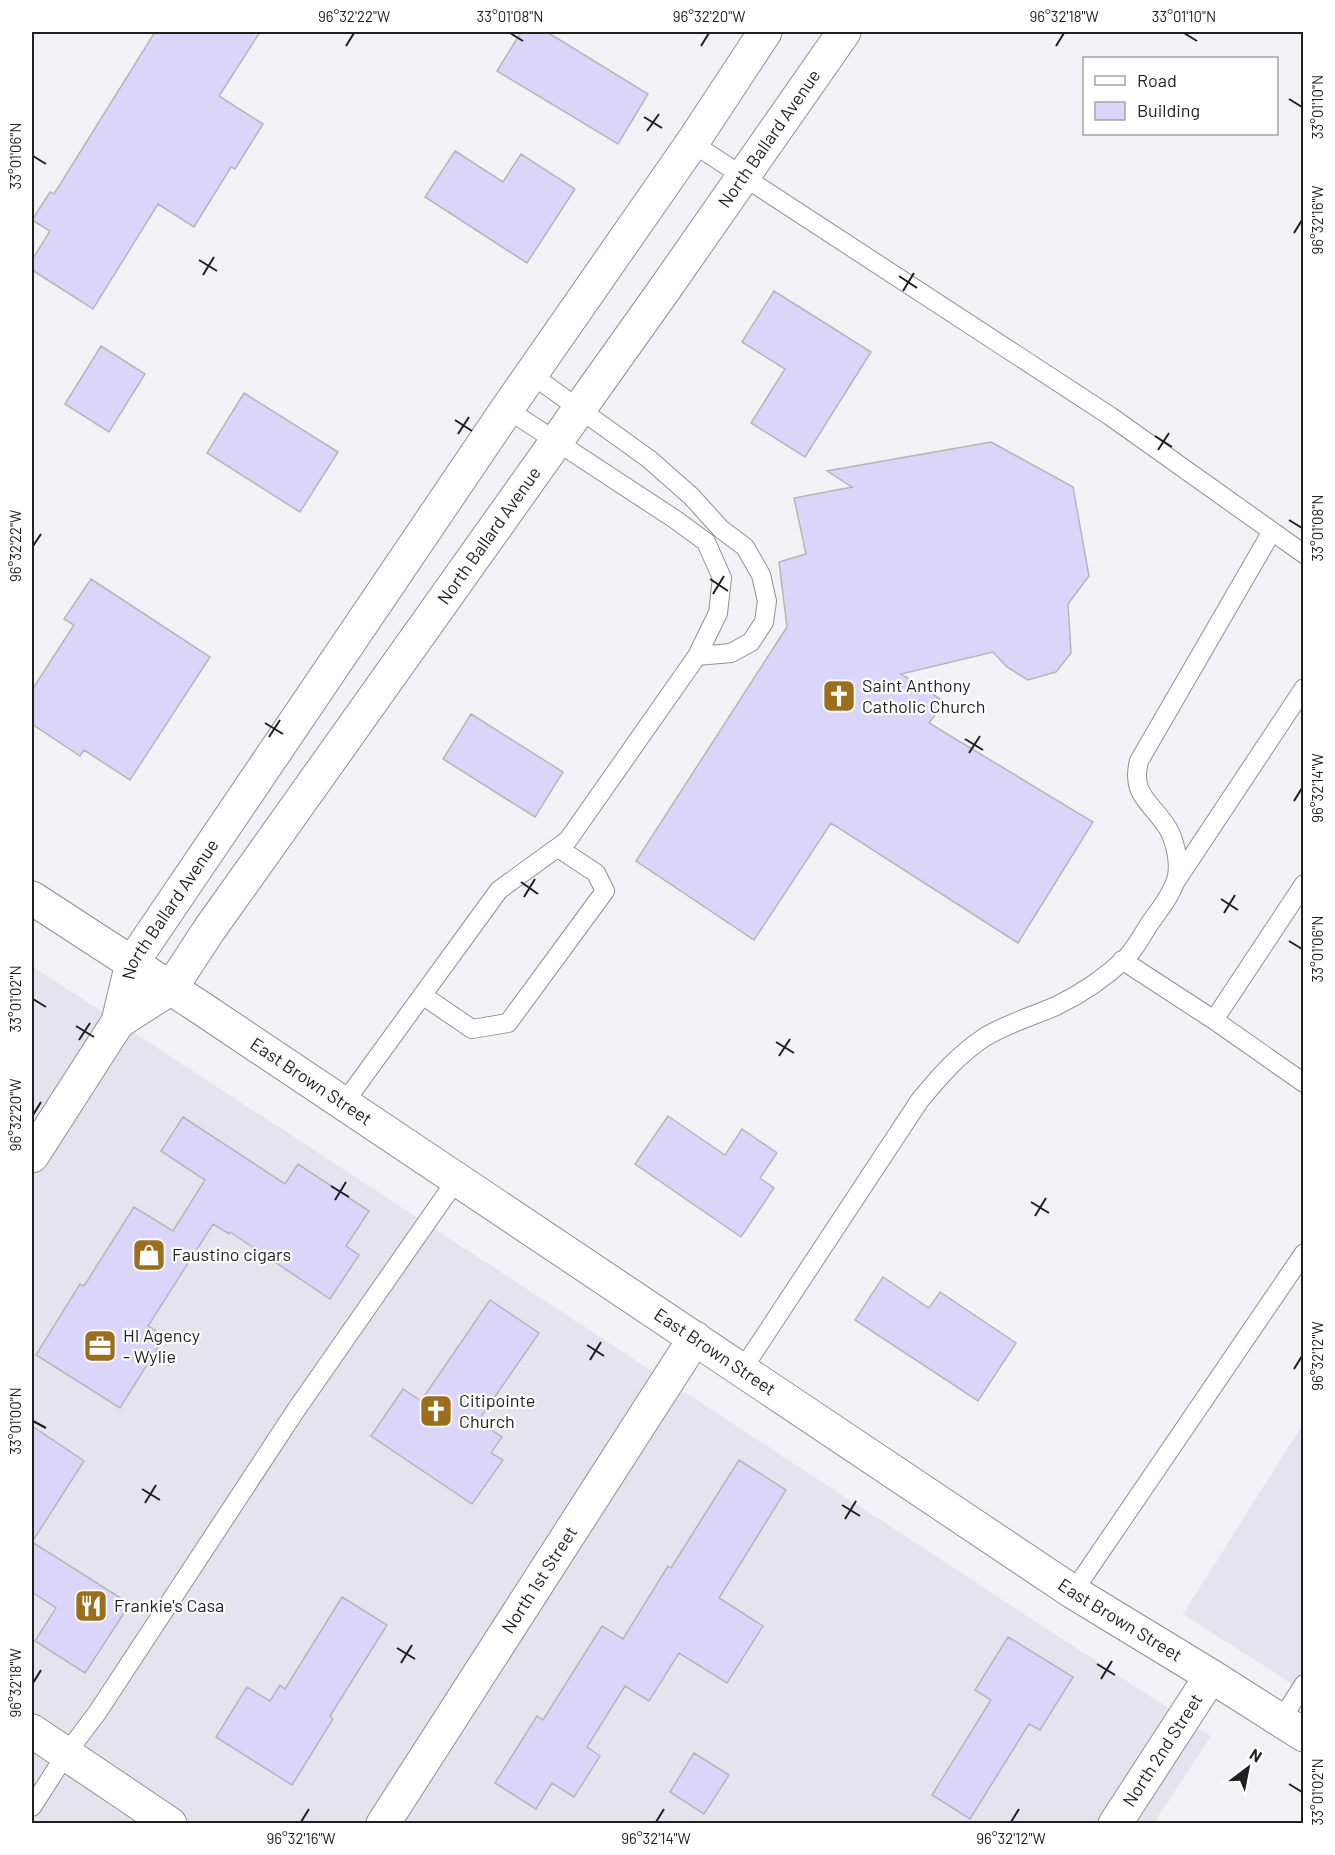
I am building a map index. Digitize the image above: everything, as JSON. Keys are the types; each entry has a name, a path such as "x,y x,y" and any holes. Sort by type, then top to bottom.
{"main road":[{"name":"North Ballard Avenue","path":"32,1156 118,1022 132,963 507,410 692,143 765,32"},
{"name":"North Ballard Avenue","path":"118,1022 171,988 209,930 844,32"},
{"name":"East Brown Street","path":"32,898 344,1103 1073,1592 1292,1728"},
{"name":"North 1st Street","path":"383,1824 695,1338"},
{"name":"North 2nd Street","path":"1115,1824 1211,1676"},
{"path":"32,1731 170,1824"}],"lane":[{"path":"692,143 1110,416 1271,533 1304,554"},
{"path":"532,375 650,459 691,496 721,530 744,547 762,575 767,601 764,622 751,642 731,653 697,656"},
{"path":"344,1103 499,890 568,840 697,656 718,614 722,578 706,542 507,410"},
{"path":"706,542 721,530"},
{"path":"742,1370 920,1100 940,1075 961,1054 988,1035 1059,1005 1094,984 1128,956 1166,900 1177,875 1176,850 1166,825 1140,792 1135,776 1139,761 1271,533"},
{"path":"1171,890 1304,688"},
{"path":"422,995 472,1029 508,1023 605,891 596,873 558,848"},
{"path":"1214,1020 1304,884"},
{"path":"1122,960 1303,1082"},
{"path":"32,1807 66,1754 97,1713 296,1410 457,1179"},
{"path":"1073,1592 1304,1253"},
{"path":"1292,1728 1304,1684"}],"shaded area":[{"path":"32,966 1211,1736 1154,1823 32,1823"},
{"path":"1303,1424 1303,1691 1183,1614"}],"building":[{"path":"155,32 260,32 219,96 263,124 235,169 231,167 194,227 158,204 93,309 32,270 32,260 50,231 32,220 50,192 54,194"},
{"path":"521,32 547,32 648,94 618,144 497,71"},
{"path":"455,151 503,182 521,154 575,189 527,263 425,197"},
{"path":"774,291 871,352 805,457 751,423 785,369 742,342"},
{"path":"101,346 145,374 109,432 65,404"},
{"path":"244,393 338,452 300,512 207,453"},
{"name":"Saint Anthony Catholic Church","path":"991,442 1073,487 1089,576 1068,604 1071,653 1056,672 1028,680 1007,667 993,652 901,674 945,702 929,723 1093,822 1018,943 831,823 754,940 636,861 787,627 779,562 806,554 794,498 852,487 827,471"},
{"path":"91,579 210,657 130,780 84,750 80,756 32,724 32,690 74,625 64,619"},
{"path":"471,714 563,772 535,817 443,759"},
{"path":"668,1116 725,1155 742,1129 777,1153 760,1178 774,1188 741,1237 635,1164"},
{"path":"183,1117 285,1184 298,1164 369,1211 346,1246 359,1255 330,1299 230,1232 229,1234 213,1224 148,1326 165,1336 120,1408 36,1355 80,1284 84,1286 134,1207 173,1231 205,1180 161,1151"},
{"path":"883,1277 929,1308 940,1292 1016,1343 978,1401 855,1320"},
{"name":"Citipointe Church","path":"490,1300 539,1333 478,1421 502,1437 491,1453 503,1460 472,1504 371,1436 403,1389 421,1401"},
{"path":"32,1426 84,1461 32,1542"},
{"path":"739,1460 786,1490 719,1598 763,1626 727,1683 679,1653 649,1701 625,1686 587,1747 600,1756 574,1797 552,1783 536,1809 495,1783 537,1716 543,1720 602,1626 623,1639 668,1566 671,1568"},
{"name":"Frankie's Casa","path":"32,1542 130,1604 85,1673 35,1641 56,1608 32,1592"},
{"path":"342,1597 387,1625 330,1716 333,1719 292,1785 216,1737 247,1687 270,1701 280,1685 285,1689"},
{"path":"1008,1637 1073,1677 1040,1730 1029,1724 970,1819 932,1795 991,1700 975,1690"},
{"path":"694,1753 729,1775 704,1814 670,1792"}],"place":[{"name":"Saint Anthony Catholic Church","path":"839,696"},
{"name":"Faustino cigars","path":"149,1255"},
{"name":"HI Agency - Wylie","path":"100,1346"},
{"name":"Citipointe Church","path":"436,1411"},
{"name":"Frankie's Casa","path":"91,1606"}]}
